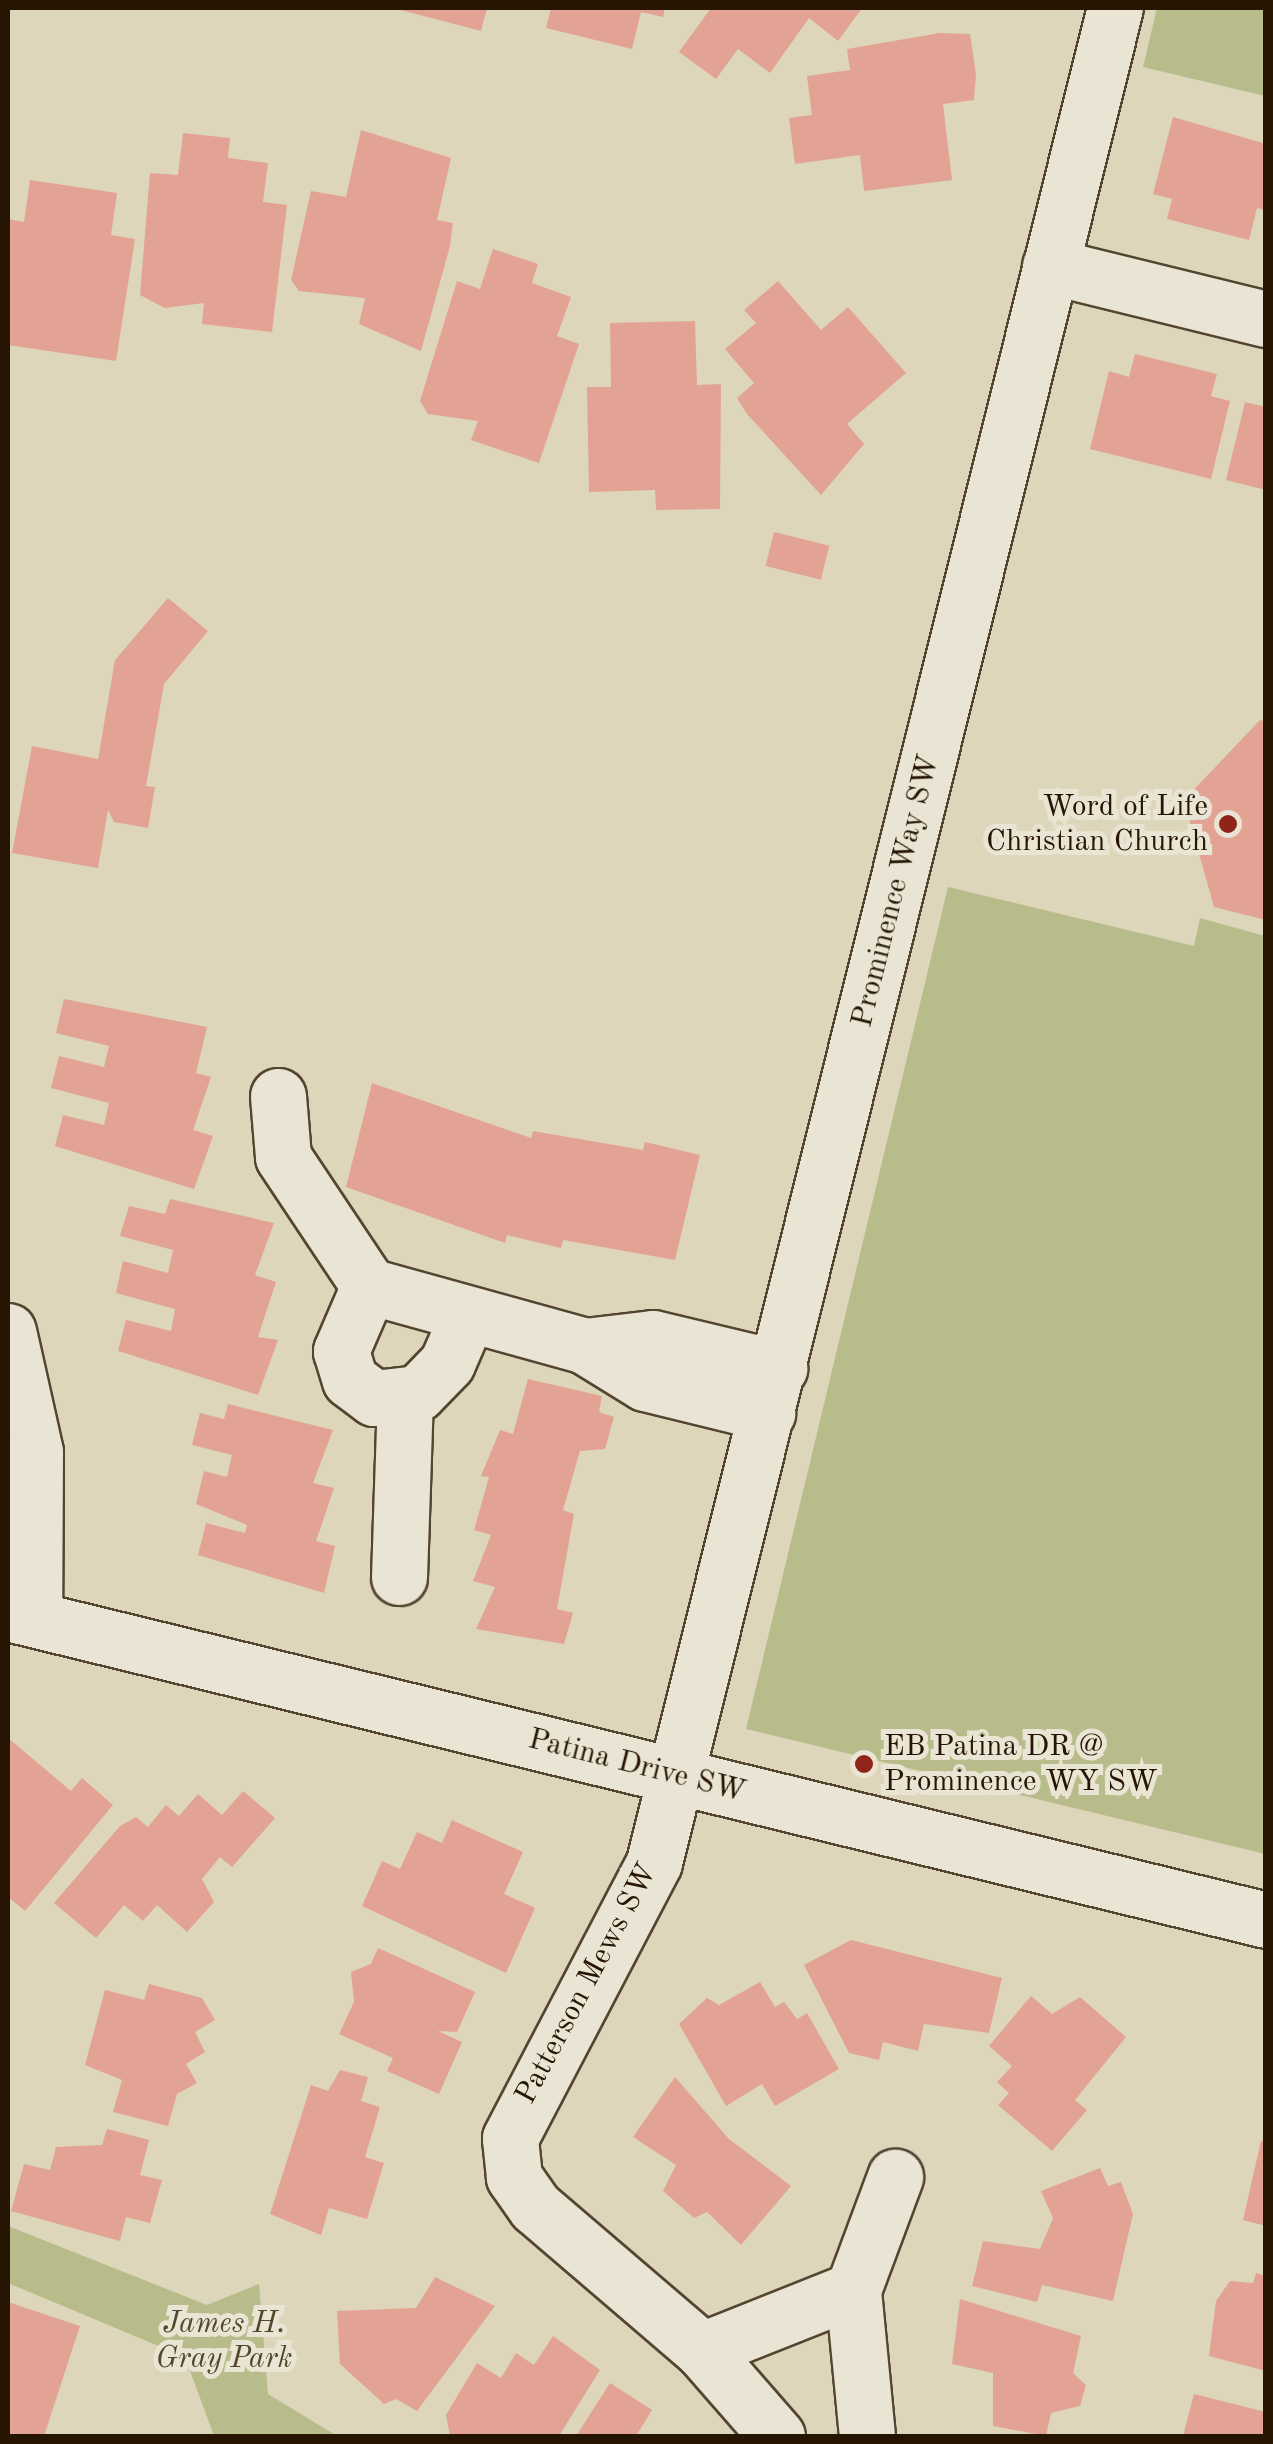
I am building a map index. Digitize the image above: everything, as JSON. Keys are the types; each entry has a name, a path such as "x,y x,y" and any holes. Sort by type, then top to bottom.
{"street":[{"name":"Prominence Way SW","path":"678,1776 1115,8"},
{"path":"1050,266 1266,319"},
{"path":"278,1096 282,1157 369,1286 586,1346 653,1338 773,1391"},
{"path":"369,1286 343,1336 343,1366 374,1398 405,1400 447,1363 467,1316"},
{"path":"8,1331 35,1452 21,1616"},
{"path":"399,1577 405,1400"},
{"name":"Patina Drive SW","path":"21,1616 1266,1920"},
{"name":"Patterson Mews SW","path":"678,1776 654,1862 521,2107 511,2158 536,2208 702,2350 777,2436"},
{"path":"867,2436 853,2290 895,2176"},
{"path":"702,2350 853,2290"}],"green space":[{"path":"1157,8 1265,8 1265,96 1143,67"},
{"path":"948,887 1194,946 1200,918 1265,936 1265,1854 746,1729"},
{"name":"James H. Gray Park","path":"8,2226 207,2305 259,2284 268,2394 337,2436 214,2436 185,2357 8,2283"}],"building":[{"path":"393,8 487,8 481,31"},
{"path":"551,8 665,8 663,17 641,12 632,49 546,28"},
{"path":"711,8 862,8 838,41 809,18 770,73 738,49 716,79 679,52"},
{"path":"940,33 970,34 976,74 974,100 943,104 952,180 864,191 860,155 795,164 789,118 812,115 807,76 850,70 847,49"},
{"path":"1173,117 1266,144 1266,210 1257,208 1249,240 1167,219 1172,199 1153,194"},
{"path":"361,130 451,158 437,220 453,223 450,246 421,351 359,324 365,298 299,291 291,280 311,191 346,197"},
{"path":"183,133 230,138 228,158 268,163 263,202 287,205 272,332 202,324 204,303 165,308 140,295 150,173 178,175"},
{"path":"30,180 117,193 111,235 135,239 116,361 8,345 8,219 24,222"},
{"path":"493,249 538,264 532,283 571,297 557,336 579,344 539,463 471,440 478,421 428,414 420,401 457,281 480,289"},
{"path":"778,281 821,330 848,307 906,373 847,424 864,444 821,495 747,414 737,398 754,383 725,349 756,323 744,310"},
{"path":"695,321 697,385 721,384 720,509 656,510 655,490 589,492 587,387 611,387 610,323"},
{"path":"1135,354 1217,374 1211,396 1230,401 1211,479 1090,449 1109,371 1129,377"},
{"path":"1245,402 1266,407 1266,490 1226,480"},
{"path":"774,532 829,546 821,580 766,566"},
{"path":"168,598 208,631 164,684 146,786 155,787 148,828 114,822 108,810 98,868 12,853 32,746 98,759 115,660"},
{"name":"Word of Life Christian Church","path":"1260,720 1266,722 1266,920 1214,907 1184,800"},
{"path":"64,999 207,1027 196,1073 211,1077 193,1130 213,1136 194,1189 55,1146 63,1115 104,1125 109,1103 51,1088 59,1056 104,1067 109,1046 56,1033"},
{"path":"372,1083 531,1138 533,1131 643,1150 645,1142 700,1155 675,1260 563,1240 561,1248 507,1235 505,1243 346,1187"},
{"path":"170,1199 274,1223 255,1275 276,1282 258,1337 278,1340 258,1395 118,1351 126,1320 171,1331 175,1309 116,1293 123,1261 168,1273 173,1250 120,1236 129,1206 165,1214"},
{"path":"528,1379 602,1396 599,1412 614,1417 605,1449 580,1451 563,1510 574,1514 557,1609 573,1613 564,1644 476,1629 495,1587 473,1581 491,1535 474,1530 489,1477 481,1476 500,1430 513,1434"},
{"path":"228,1404 333,1430 313,1483 334,1488 316,1541 335,1546 324,1593 198,1555 206,1523 245,1533 247,1525 196,1504 204,1471 227,1477 232,1455 192,1445 200,1413 224,1419"},
{"path":"8,1738 71,1791 82,1778 113,1805 25,1911 8,1897"},
{"path":"243,1791 275,1818 232,1867 220,1857 202,1879 214,1902 187,1932 157,1905 143,1921 124,1905 96,1938 54,1903 120,1826 136,1817 148,1827 166,1805 179,1816 198,1794 222,1815"},
{"path":"452,1820 523,1852 504,1894 535,1908 506,1973 362,1906 382,1861 400,1869 417,1832 442,1843"},
{"path":"851,1940 1002,1978 989,2033 924,2024 918,2051 883,2042 879,2060 849,2053 804,1965"},
{"path":"378,1948 475,1992 457,2032 438,2031 462,2042 439,2094 387,2071 393,2058 339,2034 354,2002 351,1972 371,1964"},
{"path":"760,1982 775,2007 784,2002 797,2019 807,2013 839,2069 775,2106 762,2084 726,2106 679,2024 707,1998 719,2005"},
{"path":"149,1984 202,1998 215,2020 195,2032 205,2052 186,2064 197,2083 177,2094 168,2126 113,2112 122,2080 85,2065 105,1990 144,2000"},
{"path":"1031,1996 1052,2014 1080,1997 1126,2037 1075,2100 1087,2110 1052,2151 998,2105 1009,2093 997,2082 1012,2066 989,2046"},
{"path":"340,2070 368,2077 361,2101 380,2107 365,2157 384,2163 367,2219 329,2208 321,2235 270,2214 311,2085 328,2091"},
{"path":"675,2077 729,2139 791,2186 741,2245 707,2212 694,2218 663,2191 676,2165 633,2137"},
{"path":"107,2129 149,2140 140,2175 162,2180 150,2223 126,2217 120,2241 11,2211 24,2164 50,2170 56,2147 102,2145"},
{"path":"1261,2141 1266,2142 1266,2226 1243,2220"},
{"path":"1100,2168 1108,2186 1121,2182 1133,2214 1113,2301 1042,2285 1037,2302 972,2286 983,2241 1040,2249 1053,2218 1041,2191"},
{"path":"1256,2273 1266,2276 1266,2371 1209,2356 1216,2301 1230,2281 1253,2283"},
{"path":"435,2277 495,2306 417,2411 396,2399 384,2404 340,2364 337,2311 416,2308"},
{"path":"960,2299 1081,2336 1073,2373 1086,2385 1080,2406 1051,2413 1046,2436 993,2426 993,2373 952,2364"},
{"path":"8,2302 80,2326 44,2436 8,2436"},
{"path":"553,2336 600,2370 559,2436 450,2436 446,2415 477,2363 501,2378 516,2353 534,2365"},
{"path":"610,2383 652,2410 636,2436 576,2436"},
{"path":"1194,2394 1266,2412 1266,2436 1183,2436"}],"place":[{"name":"Word of Life Christian Church","path":"1228,824"},
{"name":"EB Patina DR @ Prominence WY SW","path":"864,1764"}]}
